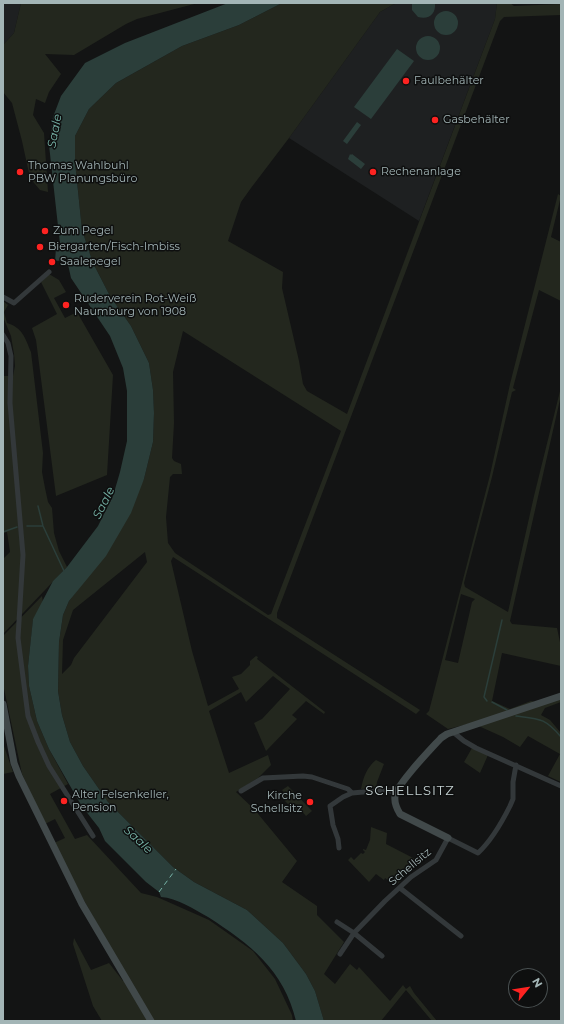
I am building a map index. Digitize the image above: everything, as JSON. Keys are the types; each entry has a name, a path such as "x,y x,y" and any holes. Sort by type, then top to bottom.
{"main road":[{"path":"448,838 400,814 396,808 394,798 399,787 441,738 453,732 561,696"},
{"path":"3,704 13,758 19,776 82,904 151,1021"}],"street":[{"path":"3,297 14,303 49,272"},
{"path":"3,335 11,352 8,373 22,550 22,574 18,625 19,649 28,716 32,729 49,766 93,836"},
{"path":"453,732 476,748 561,786"},
{"path":"448,838 478,853 488,843 513,799 513,782 516,765"},
{"path":"241,791 264,778 303,776 312,777 348,789 352,793"},
{"path":"339,848 338,839 333,826 330,806 352,793 386,790 396,792"},
{"name":"Schellsitz","path":"340,954 354,933 385,901 411,877 425,869 436,860 448,838"},
{"path":"400,888 462,936"},
{"path":"337,922 354,933 382,956"}],"shaded area":[{"path":"3,3 21,3 14,33 3,45"},
{"path":"21,3 198,3 137,19 74,55 45,54 61,74 49,92 45,103 36,99 33,115 44,133 48,192 40,190 30,178 12,103 3,92 3,45 14,33"},
{"path":"282,3 396,3 380,12 241,202 228,241 283,272 282,288 303,384 307,391 347,414 495,19 497,3 510,3 514,6 561,4 561,15 504,17 500,21 277,613 277,618 420,710 416,714 173,557 171,561 192,651 208,706 239,689 232,677 241,674 250,665 250,661 256,656 258,657 257,659 325,712 324,714 306,701 292,715 297,719 266,751 254,723 262,719 290,689 273,676 246,702 241,692 209,711 229,773 268,755 271,765 258,778 236,792 254,809 297,861 282,882 317,906 317,915 344,942 324,974 335,984 350,964 357,970 359,967 390,1001 403,985 406,989 410,986 437,1021 432,1021 406,990 381,1021 324,1021 315,991 306,974 283,943 247,910 194,882 173,867 108,802 83,766 70,742 62,715 58,691 59,642 63,615 69,601 81,585 144,479 153,442 154,413 153,390 149,363 131,326 110,296 93,263 82,230 75,162 75,136 89,109 116,83 182,46 239,25","holes":["183,331 341,431 271,614 268,615 175,553 168,543 166,517 170,477 173,474 182,474 181,464 174,461 172,458 174,423 173,372","145,552 147,562 74,658 71,665 62,674 63,640 73,610"]},
{"path":"396,3 497,3 495,19 419,221 289,138 380,12"},
{"path":"558,194 561,196 551,237 561,242 561,301 539,290 513,388 516,390 512,392 492,477 464,583 465,587 508,612 534,496 561,387 561,395 510,621 512,624 557,628 561,647 561,666 502,653 492,701 510,709 531,701 535,702 561,693 561,702 545,708 541,715 550,720 561,733 561,782 548,776 560,754 528,736 520,747 503,737 472,723 448,729 426,714 429,711 490,475 510,384","holes":["461,594 475,599 472,602 458,663 445,660"]},
{"path":"49,274 59,280 66,292 54,298 65,318 77,312 113,375 107,475 56,496 36,340 32,328 57,314 41,282"},
{"path":"3,301 8,305 4,312 7,323 17,328 23,334 31,352 43,453 42,472 48,502 52,508 54,533 59,551 67,567 3,634 3,559 10,552 7,532 3,533 3,376 13,376 15,366 11,336 3,317"},
{"path":"42,596 43,602 33,620 28,666 29,686 37,721 49,749 68,784 50,794 75,839 87,835 141,893 157,897 209,920 253,951 275,979 292,1015 293,1021 102,1021 93,1006 73,944 74,938 91,970 109,963 123,981 127,977 54,843 65,838 55,819 45,824 22,774 3,684 3,636"},
{"path":"3,742 13,772 3,774"},
{"path":"472,748 488,755 480,773 464,762"},
{"path":"376,760 384,764 376,788 361,789 366,773"},
{"path":"288,786 312,811 306,816 300,809 296,812 281,797 285,794 282,790"},
{"path":"371,827 387,833 386,844 419,861 412,870 408,866 404,870 405,871 399,878 401,881 398,883 392,877 389,881 385,878 384,880 376,874 369,882 348,860 351,857 354,860 361,853 363,854 365,852 363,849 366,850 370,840"}],"water":[{"name":"Saale","path":"228,3 282,3 239,25 182,46 116,83 89,109 75,136 75,162 82,230 93,263 110,296 131,326 149,363 153,390 154,413 153,442 144,479 131,513 106,556 69,601 63,615 59,642 58,691 62,715 70,742 83,766 108,802 173,867 194,882 247,910 283,943 306,974 315,991 324,1021 296,1021 283,987 274,973 251,948 238,937 208,917 173,899 161,897 159,892 146,882 105,841 99,828 81,805 49,749 37,721 29,686 28,666 33,619 53,581 67,567 98,526 113,496 127,441 127,391 123,368 110,336 71,278 67,260 55,261 56,248 60,244 49,145 53,117 61,96 85,63 125,43"},
{"path":"412,3 435,3 435,7 431,15 422,18 418,17 412,10"},
{"path":"446,11 451,12 457,18 457,28 451,34 446,35 441,34 435,28 434,23 435,18 441,12"},
{"path":"428,36 433,37 439,43 439,53 433,59 428,60 423,59 417,53 416,48 417,43 423,37"},
{"path":"397,49 414,61 371,119 354,107"},
{"path":"357,122 361,125 347,144 343,141"},
{"path":"350,154 365,164 361,169 348,159"}],"waterway":[{"path":"38,506 43,526 64,571"},
{"path":"27,526 43,526"},
{"path":"3,532 17,527"},
{"path":"487,701 484,697 502,620"},
{"path":"492,702 507,710"},
{"path":"516,716 542,720 551,726 561,737"}],"ferry route":[{"path":"159,892 176,869"}],"place":[{"name":"Faulbehälter","path":"406,81"},
{"name":"Gasbehälter","path":"435,120"},
{"name":"Thomas Wahlbuhl PBW Planungsbüro","path":"20,172"},
{"name":"Rechenanlage","path":"373,172"},
{"name":"Zum Pegel","path":"45,231"},
{"name":"Biergarten/Fisch-Imbiss","path":"40,247"},
{"name":"Saalepegel","path":"52,262"},
{"name":"Ruderverein Rot-Weiß Naumburg von 1908","path":"66,305"},
{"name":"Alter Felsenkeller, Pension","path":"64,801"},
{"name":"Kirche Schellsitz","path":"310,802"}],"district":[{"name":"SCHELLSITZ","path":"410,791"}]}
